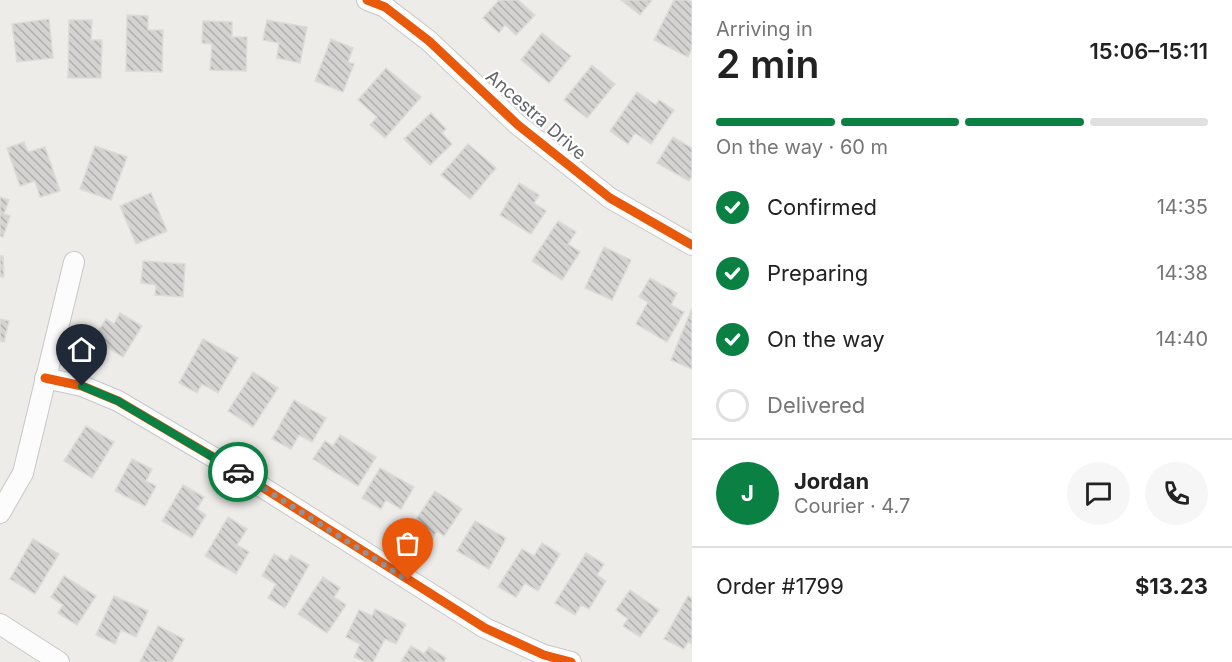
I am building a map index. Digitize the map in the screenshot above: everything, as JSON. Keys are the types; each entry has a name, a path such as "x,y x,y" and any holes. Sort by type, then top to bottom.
{"street":[{"name":"Ancestra Drive","path":"381,2 429,41 518,125 601,191 692,245"},
{"path":"0,513 23,473 74,262"},
{"path":"45,378 82,386 118,401 235,470 485,628 544,655 571,662"},
{"path":"0,624 58,662"}],"building":[{"path":"499,0 518,0 535,15 516,35 505,25 499,33 483,18"},
{"path":"621,0 652,0 640,15"},
{"path":"674,0 692,2 692,48 688,57 654,40"},
{"path":"127,15 148,16 148,30 163,30 162,72 126,71"},
{"path":"49,19 53,58 17,62 12,24"},
{"path":"69,20 92,20 91,40 102,40 101,78 68,78"},
{"path":"267,20 307,27 300,63 277,58 279,43 263,40"},
{"path":"203,21 232,22 232,37 247,37 246,71 210,70 212,44 202,43"},
{"path":"542,33 571,56 549,83 521,60"},
{"path":"331,39 353,48 348,62 354,64 343,92 315,81"},
{"path":"592,65 615,84 587,118 564,100"},
{"path":"386,68 421,97 385,138 370,125 377,117 358,100"},
{"path":"637,92 656,105 659,100 674,110 651,144 635,133 628,144 610,131"},
{"path":"431,113 446,129 442,133 452,144 430,165 404,139"},
{"path":"673,137 692,148 692,176 689,181 657,163"},
{"path":"24,142 28,152 45,147 60,191 40,197 35,181 20,186 7,148"},
{"path":"468,144 496,168 470,199 441,175"},
{"path":"95,146 127,157 111,200 80,189"},
{"path":"519,183 539,195 534,203 546,211 531,234 500,215"},
{"path":"151,193 167,231 136,244 120,206"},
{"path":"0,197 9,200 4,214 10,216 3,237 0,236"},
{"path":"558,221 576,232 568,244 580,252 562,280 532,261"},
{"path":"604,247 631,260 612,300 585,288"},
{"path":"0,256 3,256 4,277 0,277"},
{"path":"143,261 185,264 183,297 155,295 156,285 141,283"},
{"path":"650,278 677,293 671,305 684,312 667,342 636,324 648,302 639,297"},
{"path":"692,308 692,369 671,360"},
{"path":"120,313 142,326 123,357 93,339 106,319 114,324"},
{"path":"0,319 9,321 4,342 0,341"},
{"path":"203,339 238,358 218,393 202,384 197,393 179,383"},
{"path":"253,372 278,388 253,427 228,411"},
{"path":"294,400 326,418 312,442 299,435 291,449 272,439"},
{"path":"86,426 114,442 92,478 64,461"},
{"path":"340,435 376,457 358,486 313,459 325,441 333,446"},
{"path":"132,459 152,469 146,481 156,486 145,506 115,491"},
{"path":"380,468 414,487 401,509 386,500 381,509 362,498"},
{"path":"183,485 204,497 197,509 206,515 192,538 162,521"},
{"path":"435,491 462,509 444,536 437,531 430,543 409,530"},
{"path":"228,517 247,529 237,545 249,552 236,574 205,556"},
{"path":"475,521 506,538 489,569 457,551"},
{"path":"33,539 59,554 35,594 10,579"},
{"path":"542,543 560,554 538,591 525,583 516,597 498,587 522,549 534,556"},
{"path":"586,553 604,564 597,575 606,581 589,609 581,605 575,615 555,603"},
{"path":"274,554 287,562 291,555 309,565 285,608 268,598 276,584 262,576"},
{"path":"64,576 96,596 77,625 58,613 63,605 51,597"},
{"path":"323,577 340,588 334,597 346,605 327,633 298,614"},
{"path":"630,590 659,610 640,637 623,626 628,619 616,610"},
{"path":"114,596 148,611 136,637 121,630 115,644 96,635"},
{"path":"688,596 692,598 692,644 688,642 684,649 664,639"},
{"path":"375,609 406,624 396,644 385,639 373,662 366,662 354,657 360,644 346,637 359,610 372,616"},
{"path":"158,626 184,639 172,662 140,662"},
{"path":"411,646 424,654 429,647 446,658 444,662 401,662"}],"cycle path":[{"path":"367,0 385,7 429,41 518,125 610,198 692,245"},
{"path":"45,378 82,386 118,401 235,470 485,628 544,655 571,662"}],"way so far":[{"path":"238,472 408,580"}],"route":[{"path":"82,386 118,401 238,472"}]}
